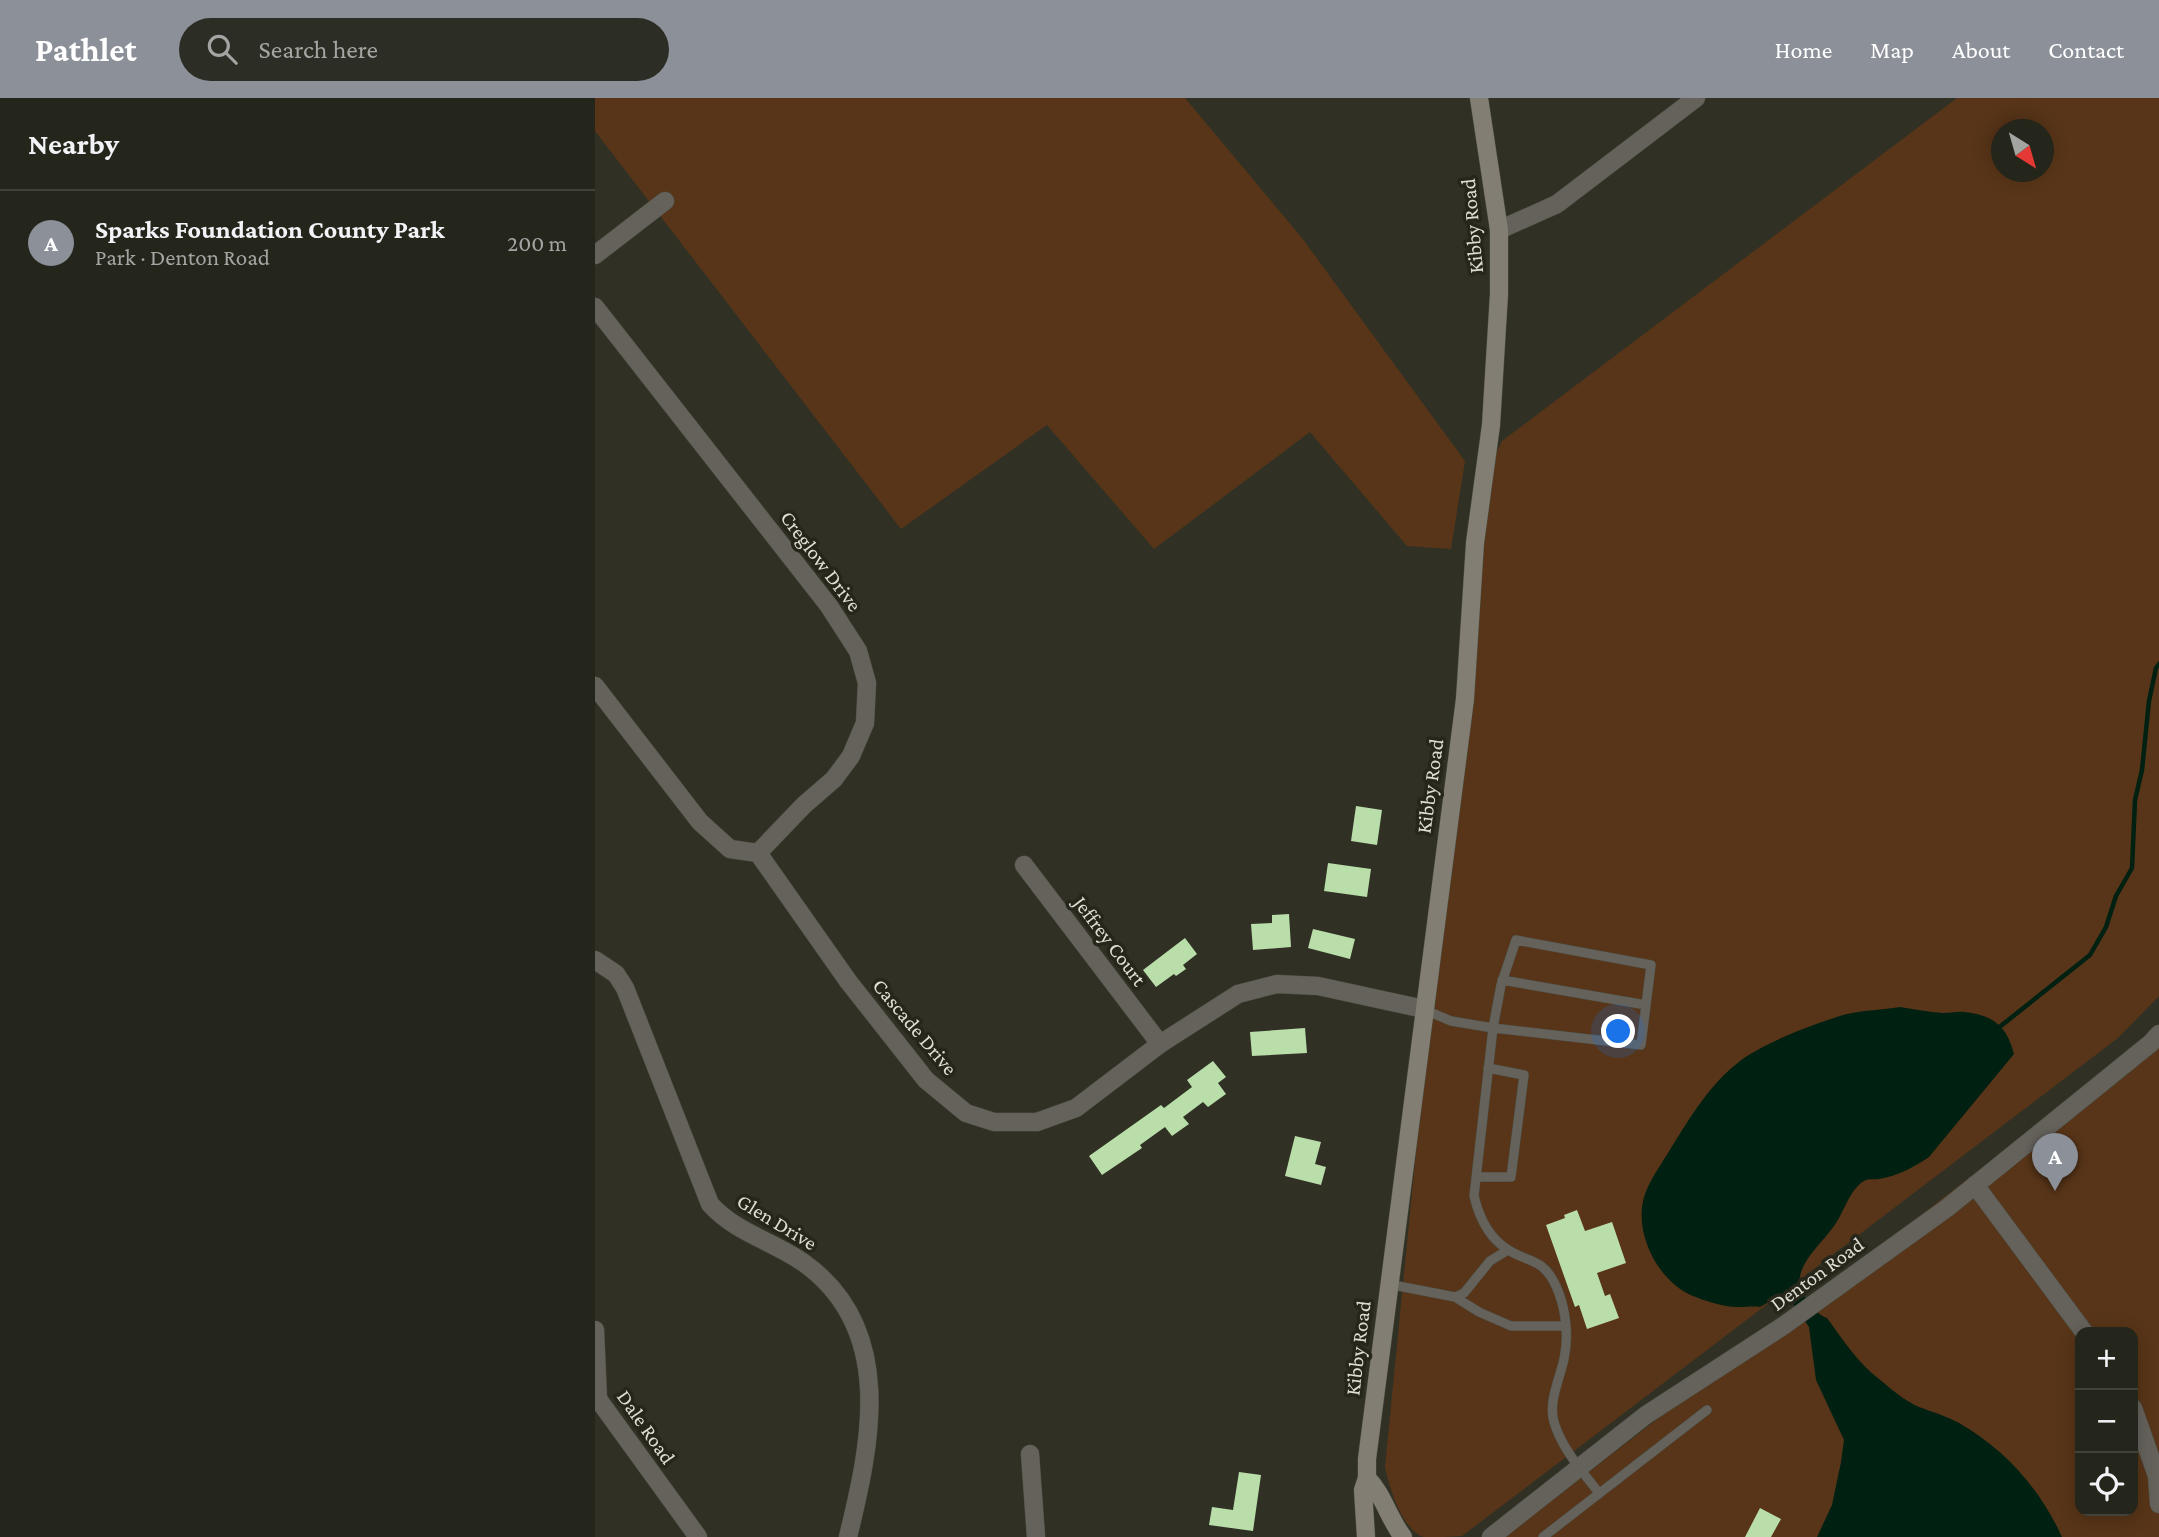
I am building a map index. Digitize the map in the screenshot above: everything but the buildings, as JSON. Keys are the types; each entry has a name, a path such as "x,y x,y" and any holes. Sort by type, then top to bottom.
{"main road":[{"name":"Kibby Road","path":"1366,1537 1363,1490 1367,1478 1388,1284 1465,699 1475,543 1491,425 1499,294 1499,230 1479,98"},
{"path":"1367,1478 1375,1486 1393,1525 1403,1537"}],"street":[{"path":"1499,230 1557,204 1696,98"},
{"path":"595,255 665,201"},
{"name":"Creglow Drive","path":"595,307 829,607 858,651 867,683 865,723 851,756 834,779 804,805 758,853"},
{"path":"595,686 700,821 730,849 758,853"},
{"name":"Cascade Drive","path":"758,853 848,981 926,1080 966,1113 994,1122 1037,1122 1076,1108 1160,1044 1238,994 1277,984 1318,986 1424,1009"},
{"name":"Jeffrey Court","path":"1024,865 1160,1044"},
{"name":"Glen Drive","path":"595,960 616,974 625,988 710,1204 723,1218 743,1231 779,1248 820,1275 850,1311 863,1349 870,1420 848,1537"},
{"name":"Denton Road","path":"1492,1537 1646,1415 1787,1323 1947,1208 2156,1042"},
{"path":"1975,1185 2080,1327"},
{"name":"Dale Road","path":"595,1330 596,1400 698,1537"},
{"path":"2138,1422 2157,1475 2159,1504"},
{"path":"1030,1454 1036,1537"}],"lane":[{"path":"1424,1009 1451,1021 1493,1028 1641,1045 1651,965 1516,940 1502,980 1493,1028 1474,1196 1478,1213 1490,1234 1508,1250 1548,1271 1556,1287 1566,1315 1565,1356 1555,1394 1553,1419 1563,1445 1599,1493"},
{"path":"1502,980 1646,1005"},
{"path":"1476,1177 1511,1177 1524,1075 1488,1068"},
{"path":"1455,1297 1464,1293 1490,1261 1508,1250"},
{"path":"1388,1284 1455,1297 1479,1312 1511,1326 1565,1326"},
{"path":"1543,1537 1707,1410"}],"shaded area":[{"path":"595,98 1185,98 1302,238 1465,461 1451,549 1407,546 1310,432 1154,549 1047,425 901,529 595,131"},
{"path":"1957,98 2159,98 2159,996 2118,1038 1462,1536 1424,1537 1416,1533 1403,1517 1393,1496 1385,1467 1482,483 1502,441"},
{"path":"1900,1007 1984,1016 2003,1030 2014,1054 1929,1157 1912,1168 1886,1178 1864,1181 1859,1185 1838,1221 1806,1261 1800,1280 1801,1290 1811,1306 1827,1318 1871,1373 1888,1387 1914,1404 1959,1423 2006,1458 2032,1487 2062,1537 1817,1537 1832,1505 1844,1440 1816,1380 1809,1327 1787,1295 1781,1295 1760,1307 1728,1306 1693,1296 1669,1279 1651,1254 1645,1239 1642,1208 1650,1182 1694,1112 1729,1070 1762,1047 1806,1028 1847,1014"},
{"path":"2159,1026 2159,1537 1505,1537 2134,1050"}],"waterway":[{"path":"1997,1029 2090,955 2106,927 2116,896 2132,868 2135,800 2142,770 2149,701 2159,664"}],"place":[{"name":"Sparks Foundation County Park","path":"2055,1191"}]}
